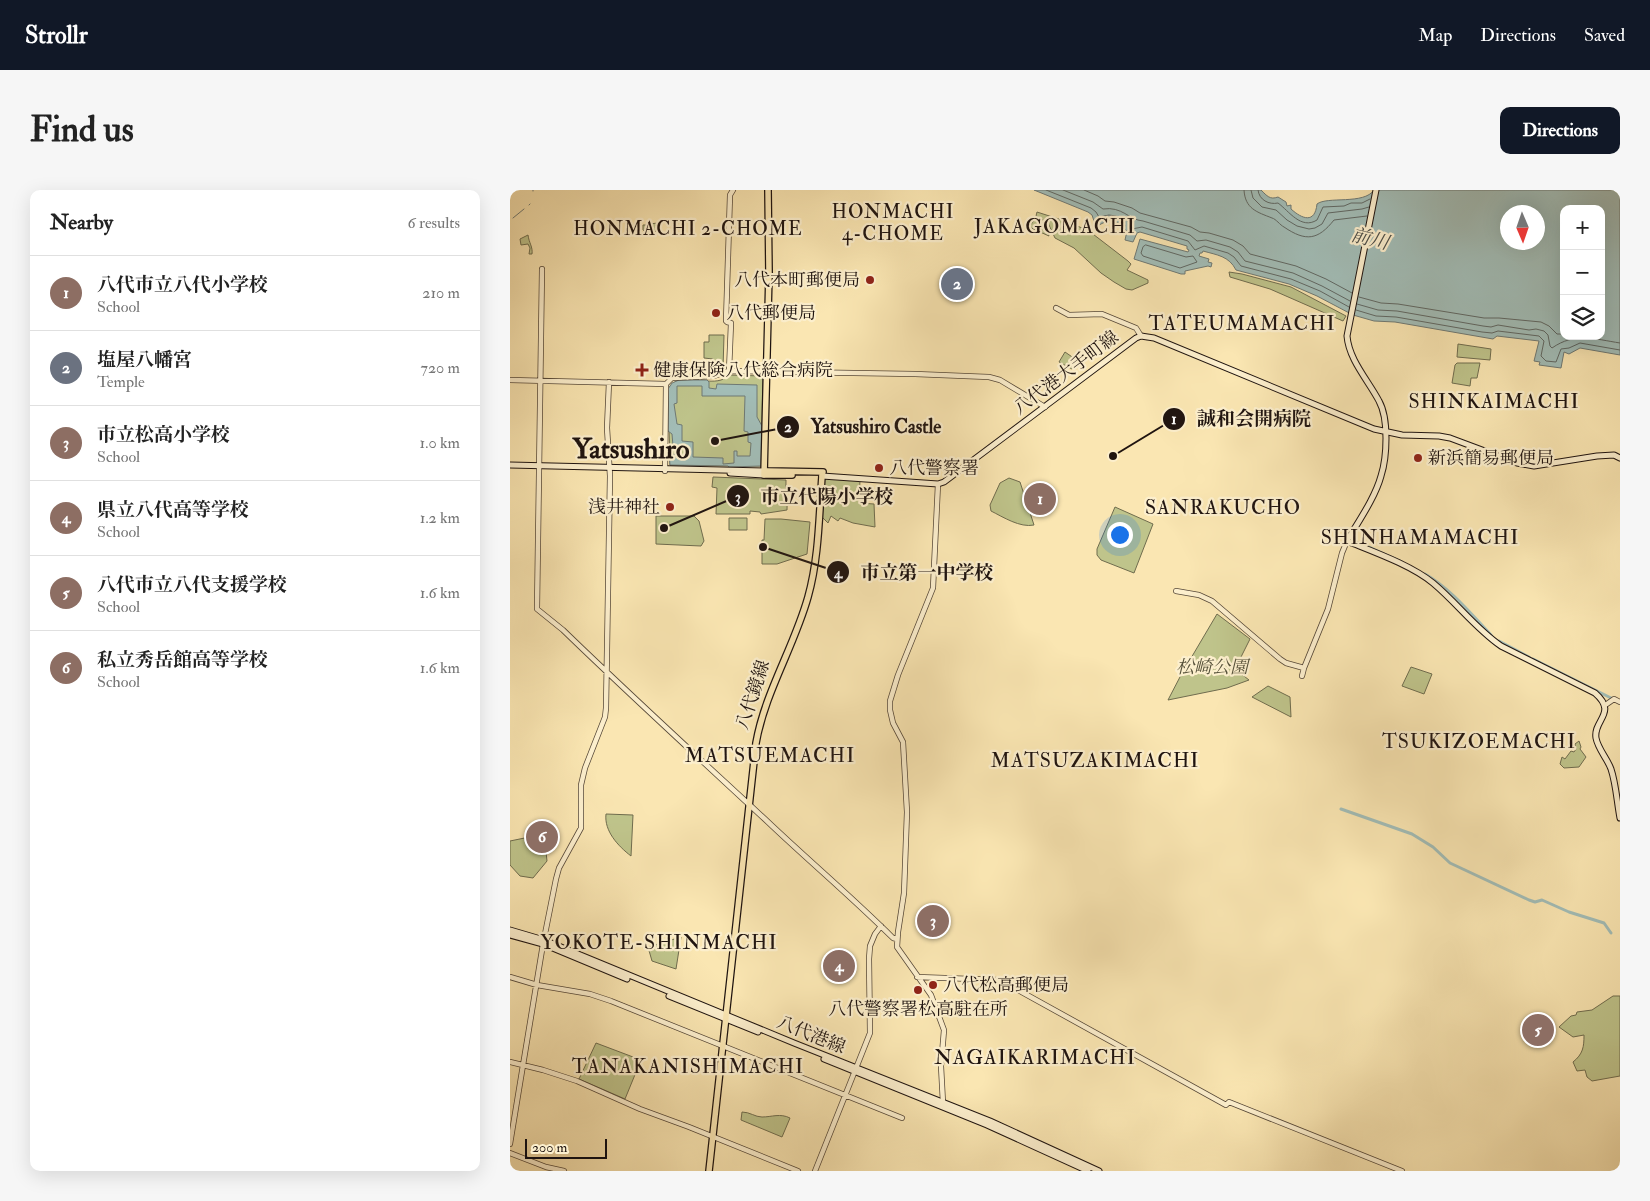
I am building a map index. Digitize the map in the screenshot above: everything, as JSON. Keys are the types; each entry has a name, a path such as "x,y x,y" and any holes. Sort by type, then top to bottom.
{"main road":[{"path":"766,473 769,273 768,190"},
{"path":"1376,190 1347,336 1349,347 1380,402 1386,430 1381,477 1347,541 1401,565 1432,582 1501,646 1595,692 1606,705 1604,716 1597,728 1596,737 1611,769 1620,818"},
{"name":"八代港大手町線","path":"822,474 909,480 943,480 1140,335 1154,338 1243,375 1402,435 1450,438 1517,463 1534,466 1597,456 1620,456"},
{"name":"八代港大手町線","path":"938,484 944,482 1043,406"},
{"path":"510,467 822,474 938,484"},
{"name":"八代鏡線","path":"709,1171 748,803 759,727 800,621 808,595 815,565 822,474"},
{"name":"八代港線","path":"510,930 544,942 856,1070 987,1125 1088,1171"},
{"name":"八代港線","path":"510,935 544,942"},
{"name":"八代港線","path":"856,1070 990,1121 1099,1171"}],"street":[{"path":"730,371 731,323 726,321 730,195 733,190"},
{"path":"542,269 537,609 608,671 893,938 897,939"},
{"path":"1056,308 1069,315 1102,314 1136,328 1140,335"},
{"path":"665,470 666,384 672,378 714,376 730,371 989,377 1000,380 1043,406"},
{"path":"510,380 666,384"},
{"path":"510,1144 544,942 559,868 581,828 581,785 585,768 605,717 608,671 610,469 607,446 609,382"},
{"path":"938,484 933,588 898,675 890,701 890,715 902,742 907,812 904,893 897,947 931,995 944,1030 941,1066 943,1103"},
{"path":"1302,676 1328,609 1342,553 1347,541"},
{"path":"1176,592 1199,595 1212,601 1286,663 1304,668"},
{"path":"1606,705 1614,699 1620,702"},
{"path":"816,1171 870,1034 868,959 870,946 881,926"},
{"path":"510,976 537,985 590,994 611,1001 902,1118"},
{"path":"917,977 1000,980 1226,1105 1229,1102 1402,1171"},
{"path":"510,1062 523,1064 577,1081 640,1109 798,1171"},
{"path":"510,1153 538,1165 564,1171"}],"green space":[{"path":"1037,212 1089,231 1131,264 1127,270 1148,280 1148,283 1132,290 1126,289 1114,282 1101,273 1074,248 1055,238 1048,223 1036,216"},
{"path":"1036,218 1046,228 1049,236 1029,227"},
{"path":"658,223 661,226 659,231 645,232 643,230 643,225"},
{"path":"528,235 532,254 529,254 530,248 528,244 521,245 520,239"},
{"path":"1229,272 1291,287 1346,316 1343,321 1270,289 1230,277"},
{"path":"709,335 724,335 723,369 715,367 713,359 704,358 704,342 709,342"},
{"path":"1458,344 1491,349 1490,360 1457,357"},
{"path":"1065,352 1078,361 1072,369 1059,362"},
{"path":"1457,363 1480,363 1477,378 1471,378 1470,386 1452,383"},
{"path":"728,375 763,376 761,466 670,465 668,389 678,381 715,381 722,380"},
{"path":"713,477 786,480 787,510 761,514 760,512 750,511 750,514 716,514 717,488 712,487"},
{"path":"827,478 860,480 859,503 874,504 875,527 853,523 840,518 838,521 831,516 828,523 821,516 824,480"},
{"path":"1009,478 1020,482 1034,525 1023,525 991,511 990,505 1000,483"},
{"path":"1115,507 1153,524 1134,573 1101,560 1097,555 1097,549"},
{"path":"656,516 694,516 699,521 704,541 701,546 656,544"},
{"path":"729,518 747,518 747,530 729,530"},
{"path":"765,519 810,522 807,554 777,564 762,564 762,540 764,540"},
{"name":"松崎公園","path":"1217,614 1250,639 1235,669 1249,680 1227,688 1168,700 1181,675"},
{"path":"1411,667 1432,674 1424,694 1402,686"},
{"path":"1268,686 1290,697 1291,717 1252,697"},
{"path":"1579,741 1580,749 1586,757 1579,767 1564,768 1560,764 1562,757 1565,759 1571,751 1574,752 1576,749 1575,744"},
{"path":"606,814 633,815 631,856 613,838 607,826"},
{"path":"544,834 547,861 533,878 520,876 510,865 510,841"},
{"path":"681,937 676,969 652,961 648,947"},
{"path":"1613,996 1620,996 1620,1076 1592,1081 1587,1077 1585,1070 1577,1071 1573,1062 1582,1050 1584,1035 1573,1037 1559,1027 1571,1016 1576,1015 1577,1012 1592,1010"},
{"path":"596,1043 641,1060 625,1099 579,1079"},
{"path":"742,1112 759,1117 779,1115 790,1118 782,1137 741,1120"}],"water":[{"name":"前川","path":"1034,190 1261,190 1271,198 1278,197 1286,202 1287,206 1291,205 1291,209 1299,215 1307,218 1314,215 1317,204 1354,199 1369,195 1374,190 1620,190 1620,355 1580,348 1569,354 1564,352 1561,368 1539,365 1540,362 1534,361 1539,341 1497,336 1493,339 1395,322 1374,321 1353,315 1289,284 1236,270 1226,259 1203,251 1199,256 1209,259 1208,262 1212,263 1211,267 1185,271 1185,274 1181,274 1134,259 1140,239 1188,252 1187,246 1140,232 1137,233 1133,242 1125,240 1127,231 1124,229 1125,225 1109,220 1099,225 1095,224 1092,215"},
{"path":"679,380 707,380 709,388 716,389 717,384 757,385 757,417 762,426 761,466 670,465 669,454 685,455 686,449 683,446 673,446 672,434 668,431 668,389 672,383","holes":["677,386 702,386 702,396 745,396 744,431 748,432 748,442 751,443 750,456 737,456 737,451 734,451 734,463 723,464 723,458 693,457 693,442 682,441 682,425 677,424 674,404 677,403"]}],"waterway":[{"path":"513,218 524,209"},
{"path":"1369,547 1402,562"},
{"path":"1425,574 1452,594 1491,635"},
{"path":"1499,641 1529,657"},
{"path":"1533,659 1615,700"},
{"path":"1341,809 1412,834 1433,847 1450,863 1529,900 1535,902 1542,900 1569,912 1604,923 1611,933"}],"place":[{"name":"八代本町郵便局","path":"870,280"},
{"name":"塩屋八幡宮","path":"957,284"},
{"name":"八代郵便局","path":"716,313"},
{"name":"健康保険八代総合病院","path":"642,370"},
{"name":"Yatsushiro Castle","path":"715,441"},
{"name":"誠和会開病院","path":"1113,456"},
{"name":"新浜簡易郵便局","path":"1418,458"},
{"name":"八代警察署","path":"879,468"},
{"name":"八代市立八代小学校","path":"1040,499"},
{"name":"浅井神社","path":"670,507"},
{"name":"市立代陽小学校","path":"664,528"},
{"name":"市立第一中学校","path":"763,547"},
{"name":"私立秀岳館高等学校","path":"542,837"},
{"name":"市立松高小学校","path":"933,921"},
{"name":"県立八代高等学校","path":"839,966"},
{"name":"八代松高郵便局","path":"933,985"},
{"name":"八代警察署松高駐在所","path":"918,990"},
{"name":"八代市立八代支援学校","path":"1538,1030"}],"district":[{"name":"HONMACHI 4-CHOME","path":"893,223"},
{"name":"JAKAGOMACHI","path":"1055,226"},
{"name":"HONMACHI 2-CHOME","path":"688,229"},
{"name":"TATEUMAMACHI","path":"1242,323"},
{"name":"SHINKAIMACHI","path":"1494,401"},
{"name":"Yatsushiro","path":"631,449"},
{"name":"SANRAKUCHO","path":"1223,507"},
{"name":"SHINHAMAMACHI","path":"1420,537"},
{"name":"TSUKIZOEMACHI","path":"1479,741"},
{"name":"MATSUEMACHI","path":"770,755"},
{"name":"MATSUZAKIMACHI","path":"1095,760"},
{"name":"YOKOTE-SHINMACHI","path":"659,942"},
{"name":"NAGAIKARIMACHI","path":"1035,1057"},
{"name":"TANAKANISHIMACHI","path":"688,1066"}]}
